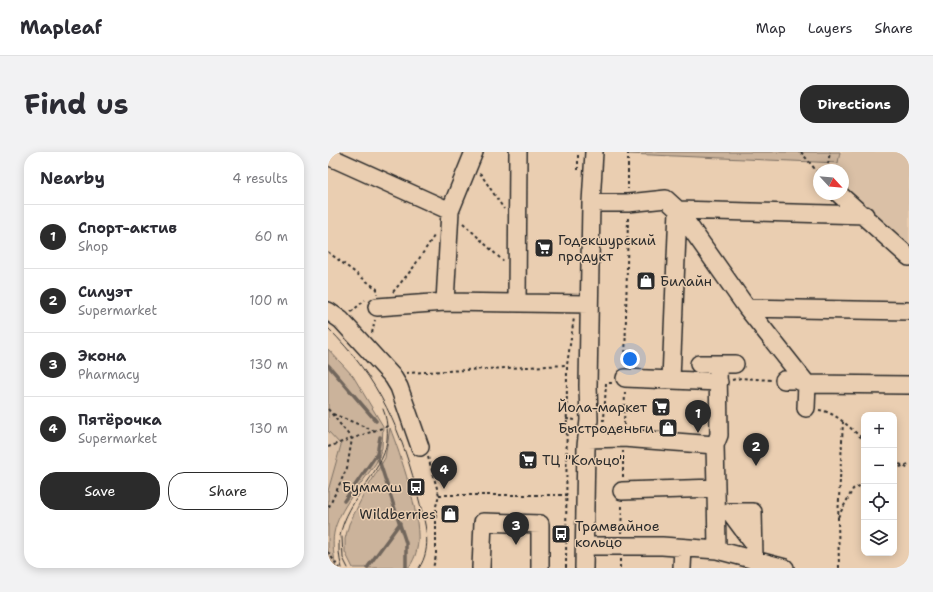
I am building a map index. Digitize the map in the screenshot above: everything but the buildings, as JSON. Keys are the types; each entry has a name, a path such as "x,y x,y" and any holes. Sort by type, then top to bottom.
{"street":[{"path":"517,303 518,152"},
{"path":"584,568 588,439 591,203 594,152"},
{"path":"445,302 450,212 472,155"},
{"path":"328,156 450,212"},
{"path":"591,203 628,203 666,199 678,210 747,308 807,384 806,408"},
{"path":"846,200 865,215 909,258"},
{"path":"678,210 865,215"},
{"path":"671,379 678,210"},
{"path":"378,307 445,302 589,304"},
{"path":"747,308 909,311"},
{"path":"328,311 341,320 393,377 399,387 424,450"},
{"path":"699,364 735,364"},
{"path":"717,550 715,445 719,435 718,364"},
{"path":"625,378 719,382"},
{"path":"784,380 797,380 807,384 909,386"},
{"path":"588,439 623,438 715,445"},
{"path":"622,491 716,488"},
{"path":"481,568 483,522 540,524 540,568"},
{"path":"585,546 620,545 717,550 753,550 785,568"},
{"path":"682,548 682,568"}],"path":[{"path":"620,568 625,378 628,152"},
{"path":"801,152 813,167"},
{"path":"828,164 830,152"},
{"path":"472,155 505,211"},
{"path":"450,212 476,234 517,274"},
{"path":"378,307 396,289 413,268 438,230"},
{"path":"328,252 377,289 378,307 370,340"},
{"path":"405,374 567,365 566,568"},
{"path":"719,382 741,378 784,380"},
{"path":"806,408 826,410 861,437"},
{"path":"328,409 352,439 347,468 328,509"},
{"path":"332,414 376,431"},
{"path":"839,568 838,518 843,422"},
{"path":"328,447 388,426"},
{"path":"424,450 439,495 436,506 436,556 433,568"},
{"path":"897,462 909,469"},
{"path":"897,468 909,464"},
{"path":"838,518 853,489 861,485"},
{"path":"439,495 566,495"},
{"path":"328,552 339,568"}],"shaded area":[{"path":"628,152 840,152 838,163 628,154"},
{"path":"840,152 909,152 909,242 894,239 864,209 849,190 849,164 837,164"},
{"path":"328,349 353,376 383,426 382,448 376,463 345,506 336,524 333,542 336,568 328,568 328,491 341,445 328,431"},
{"path":"390,428 413,501 418,530 416,553 408,568 353,568 345,552 345,539 349,524 365,492 385,458"},
{"path":"328,431 341,445 328,491"}],"waterway":[{"path":"328,365 376,421"},
{"path":"344,501 377,454 380,437"},
{"path":"377,454 406,543 406,567"},
{"path":"367,568 400,523"}],"tram line":[{"path":"328,328 346,347 375,387 397,429 413,475 425,526 427,543 426,552 419,568"},
{"path":"342,568 339,552 340,536 344,522 350,509 375,471 386,446 387,427 383,409"},
{"path":"342,537 343,558 348,568"}],"place":[{"name":"Годекшурский продукт","path":"544,248"},
{"name":"Билайн","path":"646,281"},
{"name":"Йола-маркет","path":"661,407"},
{"name":"Быстроденьги","path":"668,428"},
{"name":"Спорт-актив","path":"698,433"},
{"name":"ТЦ \"Кольцо\"","path":"528,460"},
{"name":"Силуэт","path":"756,466"},
{"name":"Буммаш","path":"416,487"},
{"name":"Пятёрочка","path":"444,489"},
{"name":"Wildberries","path":"450,514"},
{"name":"Трамвайное кольцо","path":"561,534"},
{"name":"Экона","path":"516,545"}]}
